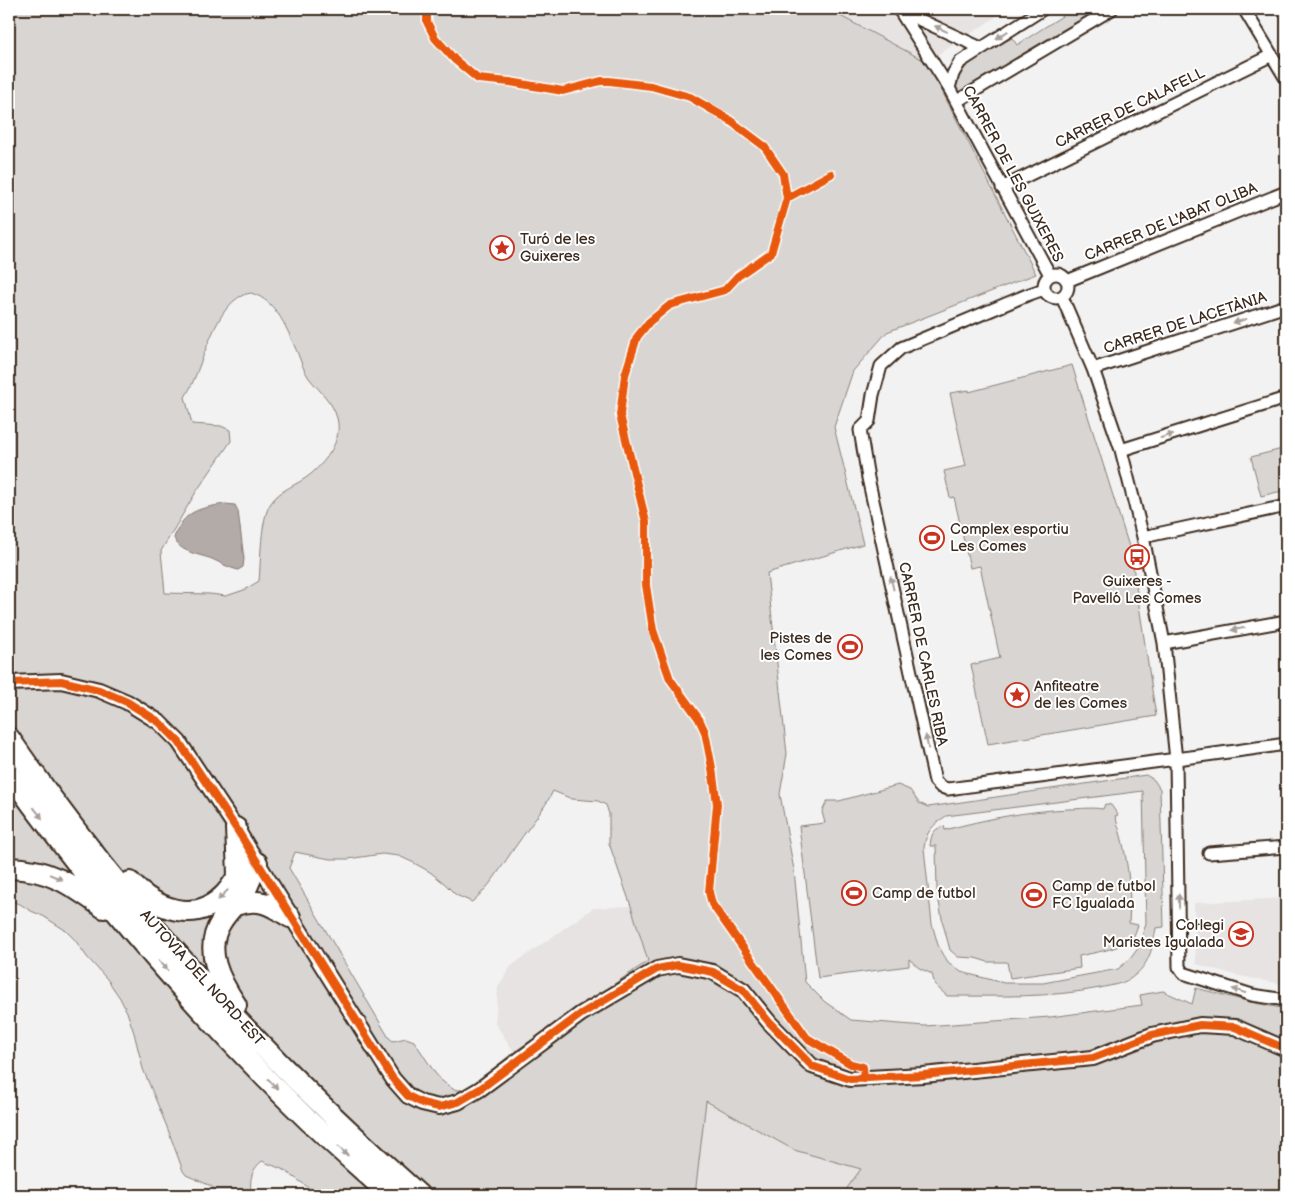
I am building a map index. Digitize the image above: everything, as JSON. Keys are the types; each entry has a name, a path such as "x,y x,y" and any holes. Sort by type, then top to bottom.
{"highway":[{"name":"AUTOVIA DEL NORD-EST","path":"9,738 89,848 210,990 340,1122 419,1195"},
{"name":"AUTOVIA DEL NORD-EST","path":"9,773 34,809 130,928 194,1000 307,1118 390,1195"},
{"path":"236,828 238,874"},
{"path":"89,848 113,864 141,895 172,910 186,912 208,907 226,893 238,874 257,862"},
{"path":"249,1031 239,1010 220,981 214,963 215,936 219,924 243,894 257,862"},
{"path":"9,868 36,871 61,879 83,892 130,928"},
{"path":"235,905 245,901 262,901 290,916"}],"street":[{"path":"949,88 953,74 960,62 1043,9"},
{"path":"957,101 1112,9"},
{"path":"1244,9 1286,79"},
{"path":"899,10 982,48"},
{"name":"CARRER DE LES GUIXERES","path":"899,10 957,101 1050,275"},
{"name":"CARRER DE CALAFELL","path":"1002,188 1272,55"},
{"name":"CARRER DE L'ABAT OLIBA","path":"1067,281 1286,192"},
{"path":"1050,275 1060,275 1067,281 1068,291 1062,297 1052,298 1044,289 1045,280 1050,275"},
{"name":"CARRER DE CARLES RIBA","path":"1044,289 901,348 881,366 873,395 869,421 860,430 868,478 937,785 948,789 1286,744"},
{"path":"1062,297 1093,369 1121,450 1143,537 1164,643 1176,760 1179,967 1183,973 1252,995 1286,1000"},
{"name":"CARRER DE LACETÀNIA","path":"1093,369 1286,306"},
{"path":"1121,450 1286,398"},
{"path":"1143,537 1286,506"},
{"path":"1164,643 1286,621"},
{"path":"9,683 61,681 99,690 127,702 159,722 179,742 236,828 393,1079 408,1096 422,1103 439,1107 458,1102 480,1089 580,1014 657,969 678,965 713,972 744,990 769,1022 812,1066 850,1079 923,1075 1093,1058 1152,1035 1200,1025 1236,1027 1286,1049"},
{"path":"1209,853 1286,847"}],"shaded area":[{"path":"9,9 827,9 927,62 1036,274 887,332 853,371 834,427 863,544 767,573 787,754 780,794 794,870 805,982 825,1002 851,1020 925,1026 1050,1017 1142,1005 1140,995 1163,991 1192,1004 1196,988 1286,1009 1286,1195 842,1195 861,1169 794,1150 706,1101 695,1195 319,1195 284,1170 262,1161 252,1176 251,1195 221,1195 211,1186 186,1175 183,1171 143,1069 127,1012 107,979 65,930 20,904 9,901","holes":["251,293 260,297 275,309 285,326 307,375 335,412 338,434 332,449 317,469 279,494 267,510 263,529 259,581 244,590 226,596 165,593 161,551 196,492 231,441 230,430 221,426 192,424 185,397 219,321 228,307 238,298","553,791 572,799 598,801 606,805 609,814 609,843 648,961 514,1052 466,1091 453,1089 435,1073 414,1041 406,1038 393,1041 389,1038 289,868 295,852 330,859 348,859 382,854 399,856 430,872 456,895 472,902 492,881"]},
{"path":"827,9 1008,9 927,62"},
{"path":"1073,9 1102,9 959,96 956,87 958,78 973,61 1012,38 1017,45"},
{"path":"1072,365 1131,553 1156,716 988,744 971,665 1000,658 980,566 970,568 954,497 950,498 944,471 966,466 950,393 969,390 969,392"},
{"path":"1286,448 1286,490 1261,496 1251,457"},
{"path":"225,504 235,505 238,511 244,559 243,567 238,570 185,550 174,538 182,522 193,512"},
{"path":"1146,775 1154,780 1160,789 1164,927 1156,928 1152,948 1144,965 1131,978 1114,985 1081,991 1024,996 947,996 935,985 932,974 919,968 909,959 909,966 818,978 799,826 825,823 822,812 827,801 839,801 898,785 910,790 919,803 928,807","holes":["1143,791 1146,923 1139,947 1130,959 1118,969 1043,983 1004,983 961,972 948,962 938,945 932,924 924,848 926,837 933,826 946,816"]},
{"name":"Camp de futbol FC Igualada","path":"1105,804 1111,805 1118,815 1115,816 1123,842 1129,883 1129,923 1138,925 1132,938 1114,948 1079,956 1080,968 1010,978 1007,962 988,962 975,958 958,957 950,950 937,891 936,846 930,846 935,831 944,826 945,830 991,819 1037,812 1086,808 1103,809"},
{"name":"Col·legi Maristes Igualada","path":"1286,898 1286,985 1235,975 1196,964 1194,903"},
{"path":"631,906 648,960 514,1052 495,1023 498,987 511,966 593,908"},
{"path":"706,1101 794,1150 862,1169 842,1195 695,1195"}],"cycle path":[{"path":"427,9 427,22 435,38 455,60 478,79 510,82 563,91 601,81 609,81 651,86 690,97 728,119 764,146 783,174 787,198"},
{"path":"831,174 787,198 771,253 738,276 725,290 670,305 649,322 637,337 625,375 620,415 646,522 646,585 653,630 670,679 699,719 705,732 712,768 717,804 709,892 712,904 807,1038 851,1064 863,1067 864,1079"},
{"path":"9,683 61,681 99,690 127,702 159,722 179,742 236,828 393,1079 408,1096 422,1103 439,1107 458,1102 480,1089 581,1014 657,969 678,965 713,972 743,990 769,1022 812,1066 850,1079 923,1075 1093,1058 1152,1035 1200,1025 1235,1027 1286,1049"}],"place":[{"name":"Turó de les Guixeres","path":"502,248"},
{"name":"Complex esportiu Les Comes","path":"932,538"},
{"name":"Guixeres - Pavelló Les Comes","path":"1137,557"},
{"name":"Pistes de les Comes","path":"850,647"},
{"name":"Anfiteatre de les Comes","path":"1017,695"},
{"name":"Camp de futbol","path":"854,893"},
{"name":"Camp de futbol FC Igualada","path":"1034,895"},
{"name":"Col·legi Maristes Igualada","path":"1241,934"}]}
